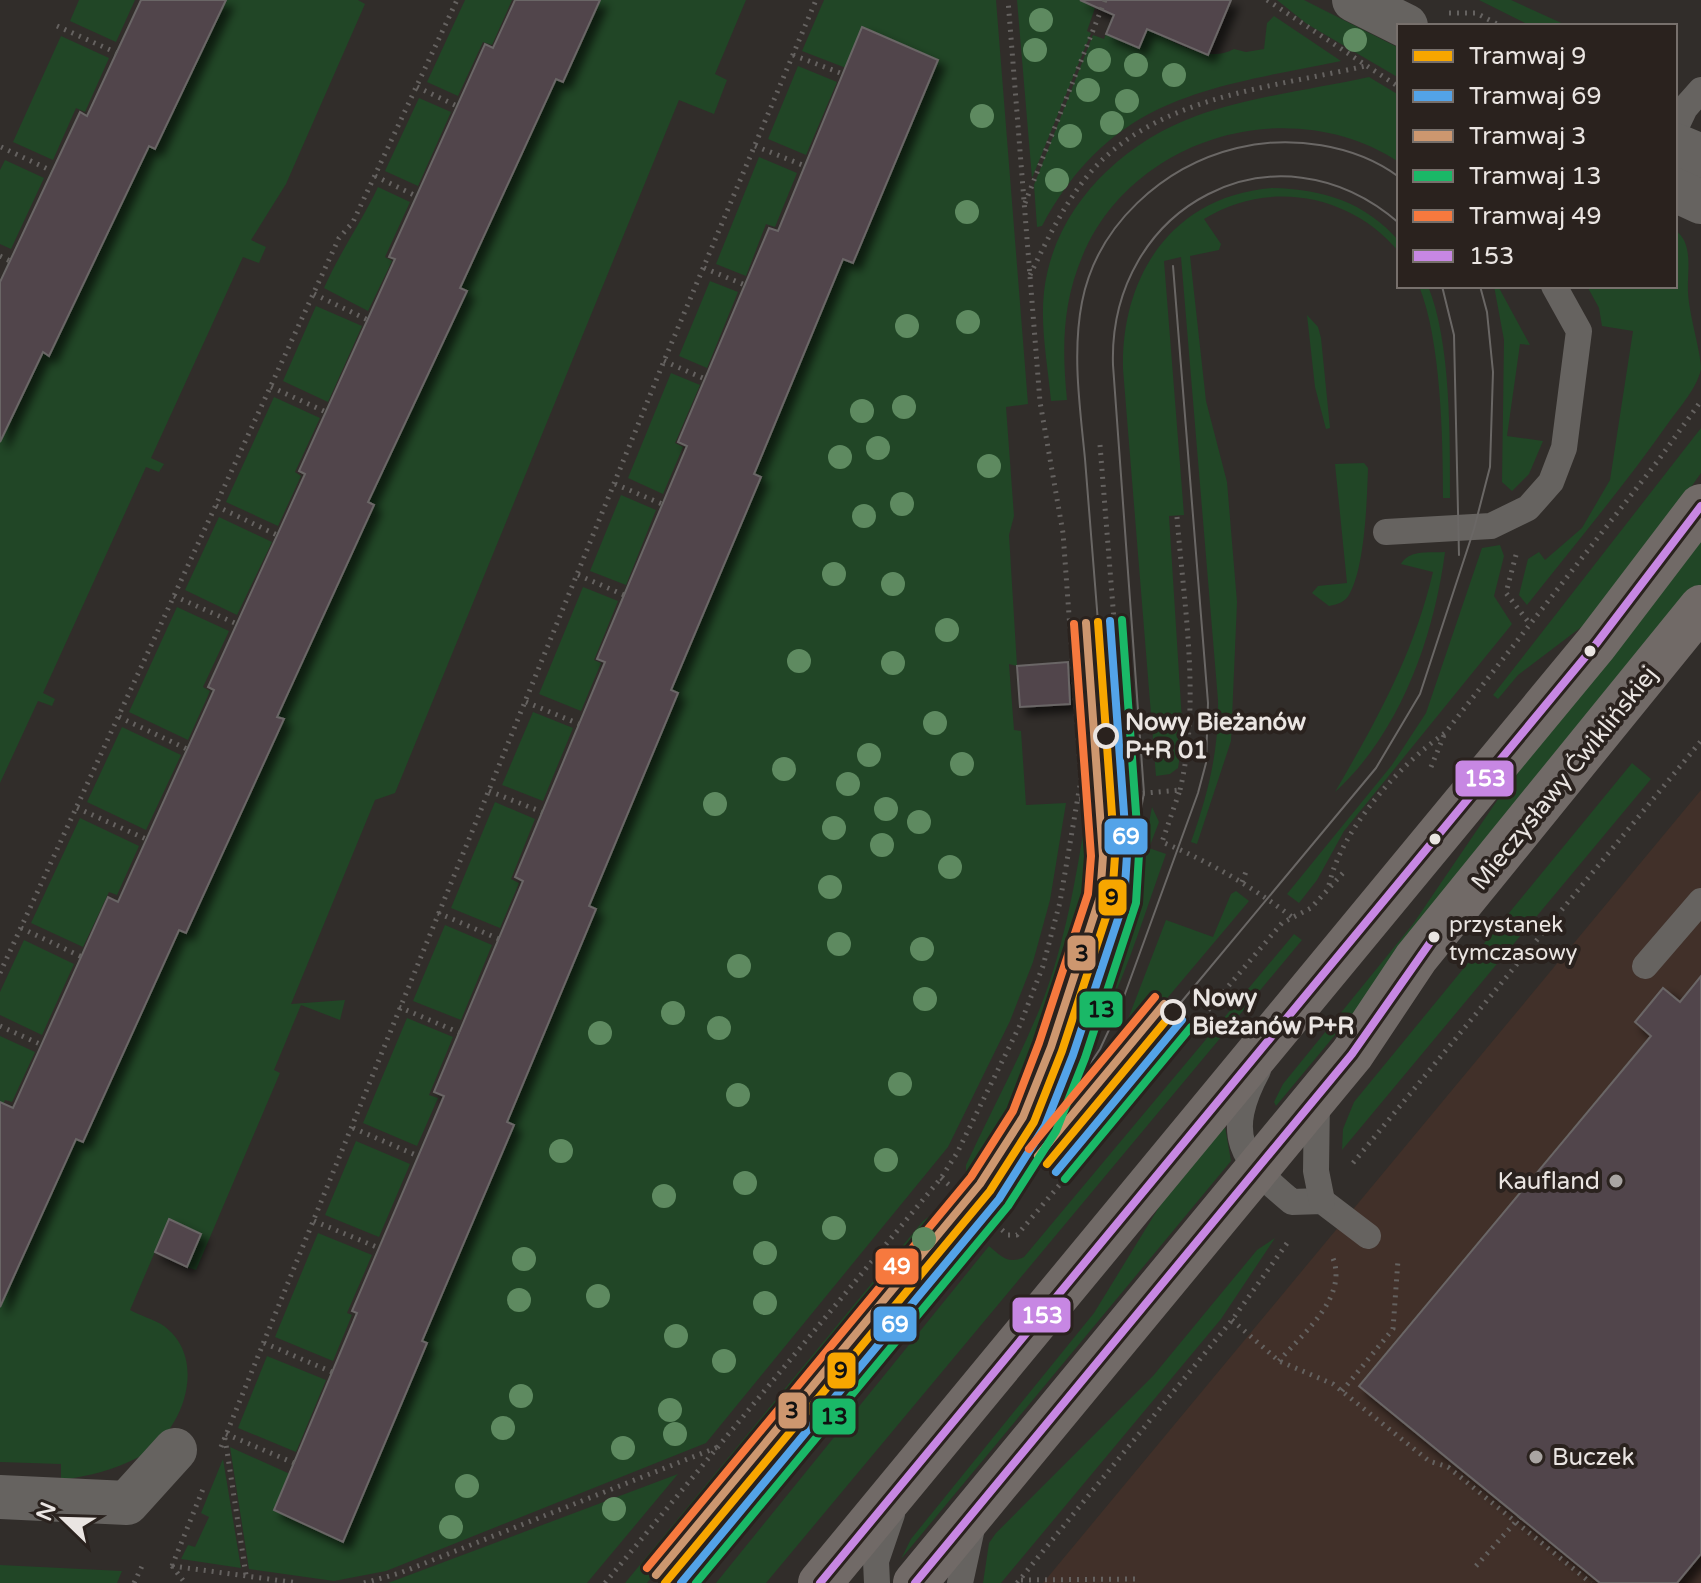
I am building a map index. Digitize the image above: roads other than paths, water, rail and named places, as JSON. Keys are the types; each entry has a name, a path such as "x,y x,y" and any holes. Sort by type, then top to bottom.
{"street":[{"path":"1354,0 1402,24"},
{"path":"1677,146 1701,156"},
{"path":"1677,191 1701,202"},
{"path":"820,1583 1596,644 1701,506"},
{"name":"Mieczysławy Ćwiklińskiej","path":"915,1583 1352,1054 1416,958 1701,607"},
{"path":"0,1497 127,1503 175,1450"}],"lane":[{"path":"1677,125 1685,108 1701,90"},
{"path":"1386,532 1491,526 1528,508 1551,482 1564,448 1579,331 1555,288"},
{"path":"1645,966 1701,901"},
{"path":"1283,1024 1255,1076 1244,1110 1242,1148 1255,1172 1292,1202 1322,1201 1368,1236"},
{"path":"1317,1097 1316,1171 1322,1201"},
{"path":"877,1583 876,1561 884,1532 918,1465"},
{"path":"960,1583 967,1539 982,1502"}],"tram line":[{"path":"1098,622 1079,400 1079,321 1090,274 1118,224 1159,184 1184,169 1210,157 1257,144 1321,145 1363,157 1397,176"},
{"path":"1102,936 1133,851 1144,793 1113,365 1119,309 1138,261 1169,222 1208,194 1253,179 1302,178 1351,192 1397,222"},
{"path":"990,1191 1073,1090 1100,1049 1122,1002 1198,793 1206,763 1208,703 1173,266"},
{"path":"1442,288 1454,335 1459,555"},
{"path":"1173,1012 1376,768 1420,694 1474,529 1490,467 1493,372 1487,312 1481,288"},
{"name":"13","path":"696,1583 1008,1206 1056,1131 1085,1058 1136,903 1139,854 1122,620"},
{"name":"69","path":"681,1583 999,1199 1045,1126 1073,1055 1124,901 1127,855 1110,621"},
{"name":"9","path":"665,1583 990,1191 1034,1122 1062,1051 1112,899 1115,856 1098,622"},
{"name":"3","path":"656,1575 980,1184 1023,1117 1051,1047 1100,897 1103,856 1086,623"},
{"name":"49","path":"647,1568 971,1177 1013,1111 1088,894 1091,856 1074,624"},
{"name":"49","path":"1029,1149 1155,997"},
{"name":"3","path":"1038,1156 1164,1004"},
{"name":"9","path":"1047,1164 1173,1012"},
{"name":"69","path":"1056,1172 1182,1020"},
{"name":"13","path":"1065,1179 1191,1027"}],"place":[{"name":"Nowy Bieżanów P+R 01","path":"1106,736"},
{"name":"przystanek tymczasowy","path":"1434,937"},
{"name":"Nowy Bieżanów P+R","path":"1173,1012"},
{"name":"Kaufland","path":"1616,1181"},
{"name":"Buczek","path":"1536,1457"}]}
